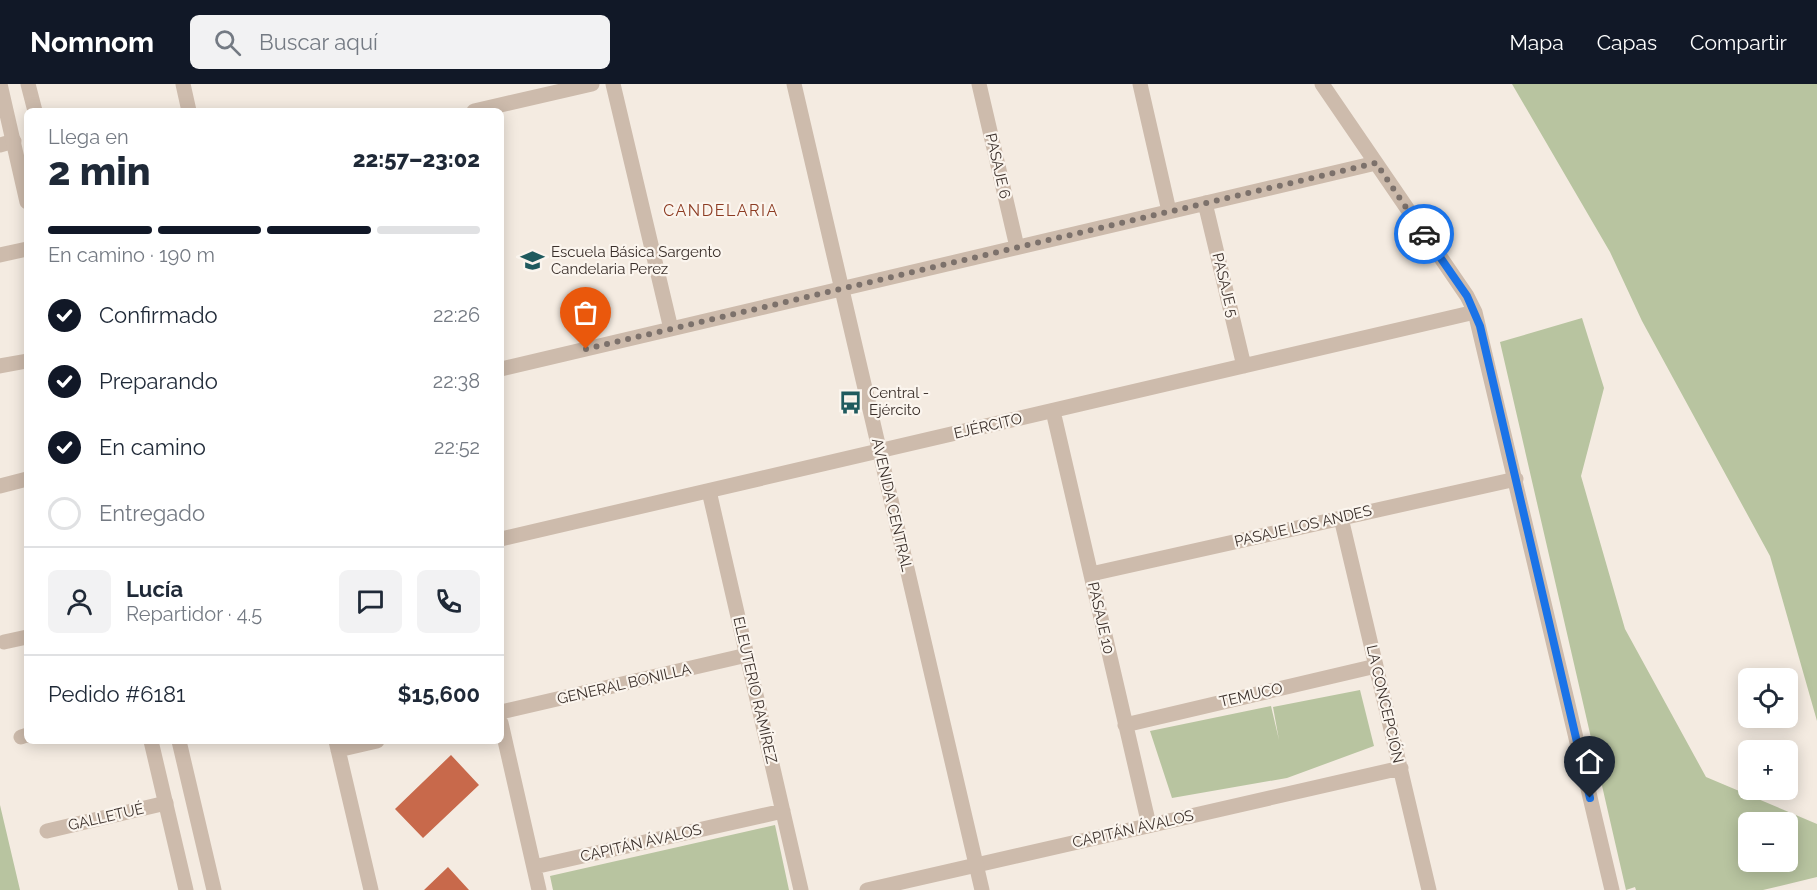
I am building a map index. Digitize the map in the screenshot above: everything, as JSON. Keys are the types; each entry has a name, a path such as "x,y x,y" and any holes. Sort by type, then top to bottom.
{"street":[{"path":"0,84 7,143 24,193"},
{"path":"28,84 33,108"},
{"path":"183,84 188,108"},
{"path":"487,108 592,84"},
{"path":"613,84 671,329"},
{"name":"AVENIDA CENTRAL","path":"794,84 982,890"},
{"name":"PASAJE 6","path":"979,84 1017,247"},
{"path":"1140,84 1169,212"},
{"path":"1322,84 1467,296 1475,312 1612,890"},
{"path":"504,368 1376,163"},
{"name":"PASAJE 5","path":"1205,203 1244,366"},
{"path":"0,255 24,250"},
{"name":"EJÉRCITO","path":"504,538 1475,312"},
{"path":"0,366 24,362"},
{"name":"PASAJE 10","path":"1053,411 1149,825"},
{"name":"PASAJE LOS ANDES","path":"1091,574 1516,479"},
{"path":"0,486 24,480"},
{"name":"ELEUTERIO RAMÍREZ","path":"709,491 801,890"},
{"name":"LA CONCEPCIÓN","path":"1341,518 1429,890"},
{"path":"3,642 24,638"},
{"name":"GENERAL BONILLA","path":"504,711 747,655"},
{"name":"TEMUCO","path":"1125,725 1376,666"},
{"path":"504,736 539,890"},
{"path":"152,744 186,890"},
{"path":"181,744 214,890"},
{"path":"353,744 337,746 371,890"},
{"name":"CAPITÁN ÁVALOS","path":"867,890 1401,768"},
{"name":"GALLETUÉ","path":"47,831 166,803"},
{"name":"CAPITÁN ÁVALOS","path":"534,867 783,811"}],"green space":[{"path":"1512,84 1817,84 1817,721 1770,556 1642,321 1610,252"},
{"path":"1582,318 1604,388 1581,476 1625,629 1706,777 1738,791 1738,800 1760,800 1789,812 1738,812 1738,872 1798,872 1798,816 1817,824 1817,877 1763,890 1636,890 1635,887 1626,890 1500,342"},
{"path":"1360,690 1374,746 1287,778 1172,798 1150,731 1271,706 1279,740 1273,707"},
{"path":"0,805 20,890 0,890"},
{"path":"775,825 789,890 553,890 550,876"}],"building":[{"path":"451,755 479,785 423,838 395,809"},
{"path":"448,867 469,890 424,890"}],"way so far":[{"path":"586,349 1376,163 1424,234"}],"place":[{"name":"Escuela Básica Sargento Candelaria Perez","path":"533,261"},
{"name":"Central - Ejército","path":"851,402"}],"district":[{"name":"CANDELARIA","path":"721,210"}],"route":[{"path":"1424,234 1467,296 1480,326 1590,798"}]}
